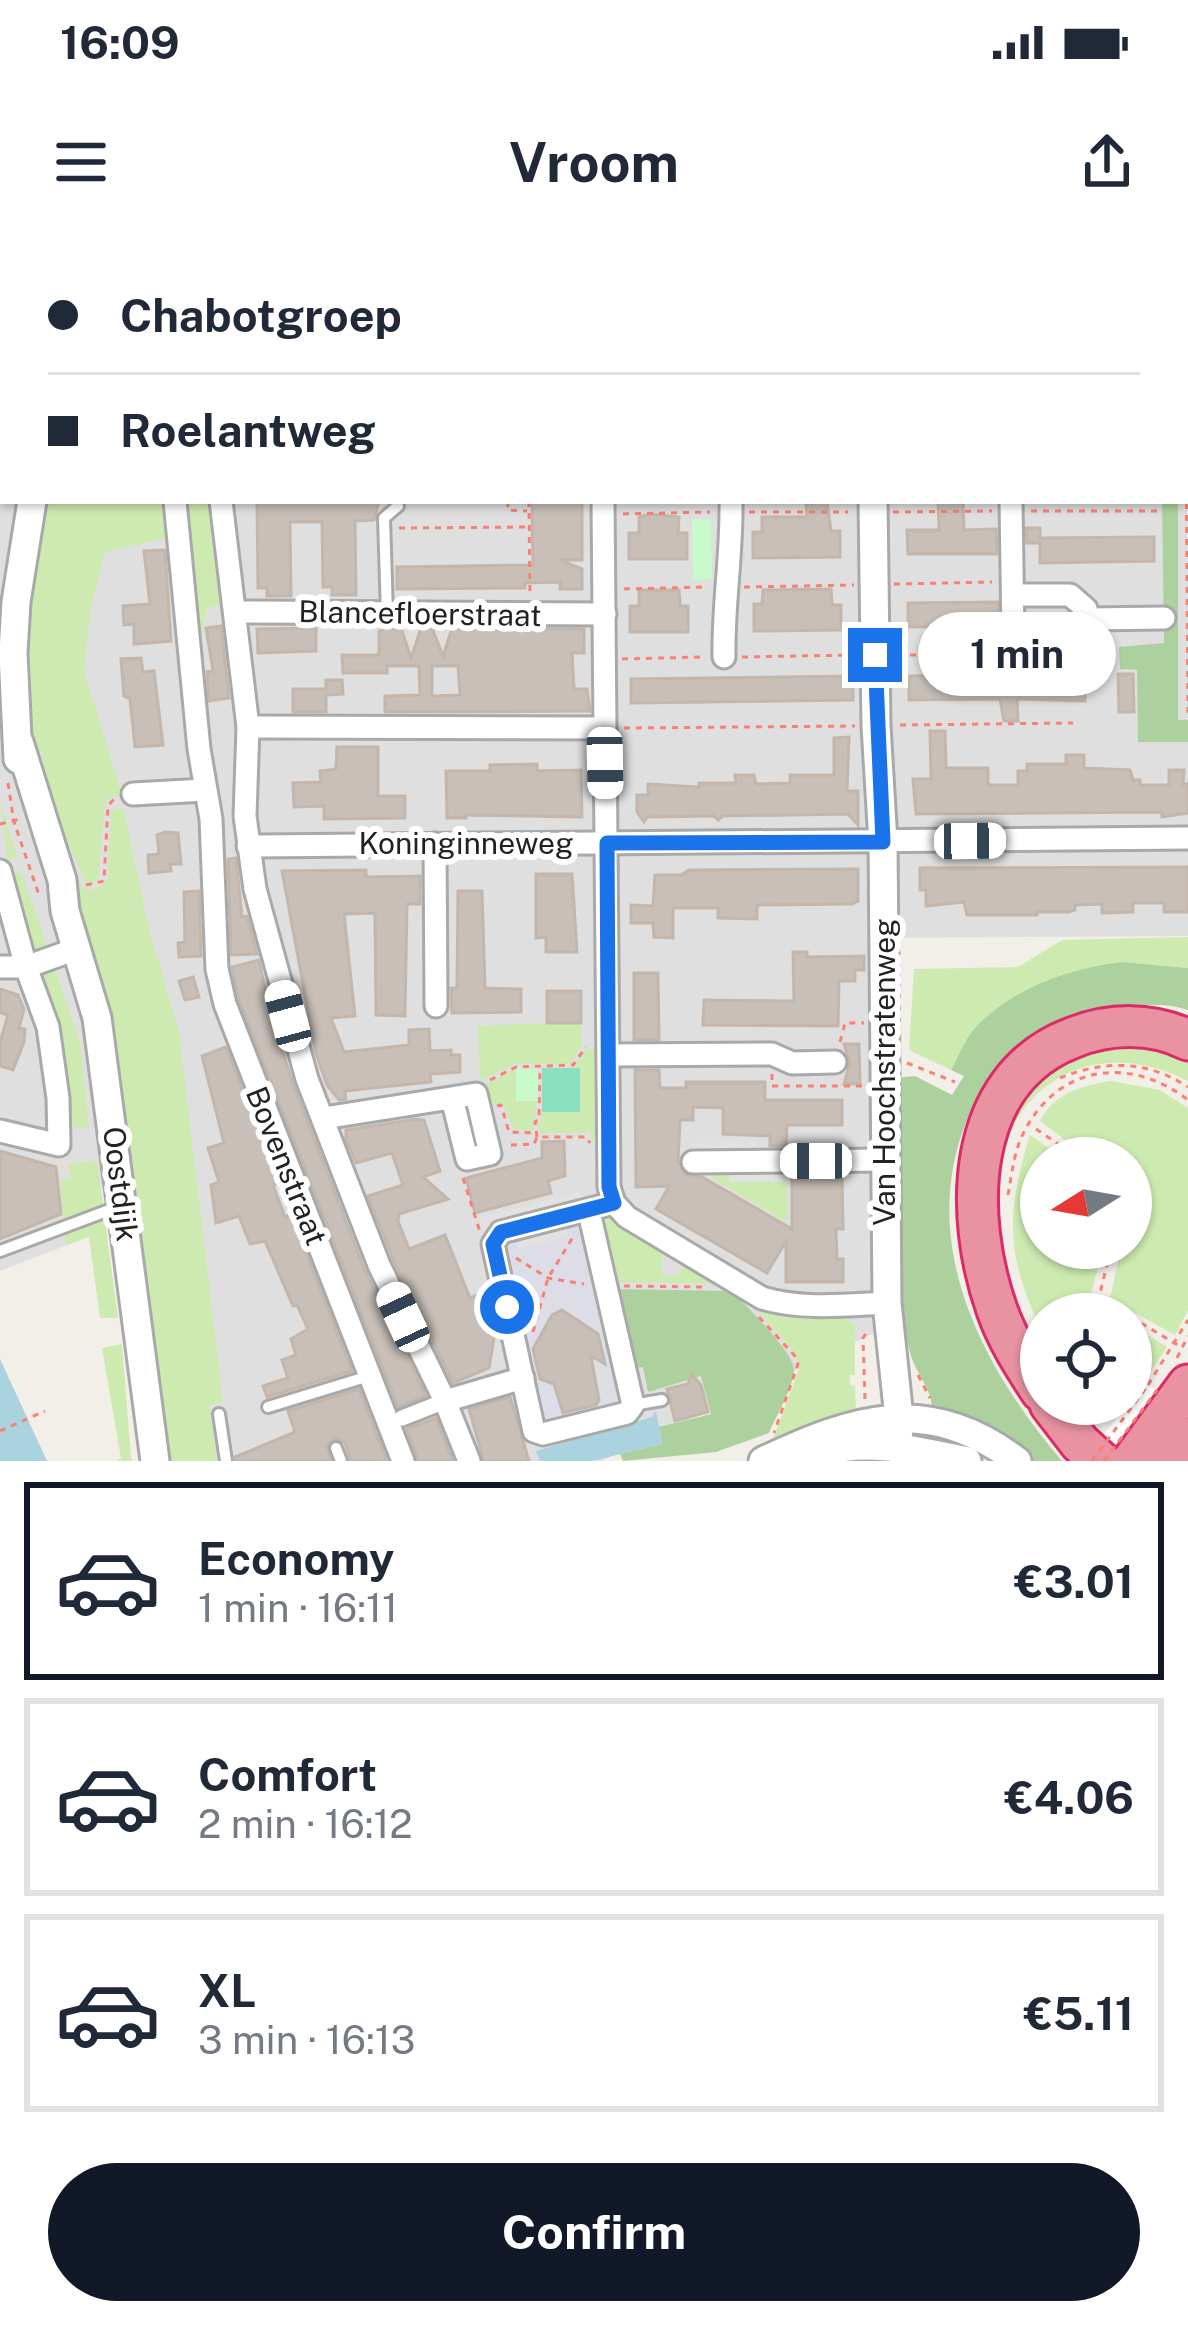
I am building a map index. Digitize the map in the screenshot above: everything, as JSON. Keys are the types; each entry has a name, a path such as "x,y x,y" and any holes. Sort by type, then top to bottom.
{"highway":[{"path":"1020,1353 998,1313 979,1237 976,1192 991,1118 1022,1072 1062,1042 1092,1030 1152,1028 1188,1040"},
{"path":"1132,1461 1177,1404"},
{"path":"1171,1461 1177,1404"},
{"path":"1066,1425 1099,1461"}],"street":[{"name":"Oostdijk","path":"32,504 15,619 18,769 28,817 65,911 97,1018 155,1461"},
{"name":"Bovenstraat","path":"175,504 211,819 217,969 225,1004 403,1461"},
{"path":"221,504 248,727 248,846 255,890 307,1079 365,1231 469,1461"},
{"path":"724,657 723,600 730,587 731,506"},
{"path":"1011,506 1012,588 1013,636 1018,643 1078,641 1087,634 1088,619 1080,600 1012,588"},
{"name":"Van Hoochstratenweg","path":"873,507 883,842 887,1303 878,1353 890,1438"},
{"path":"603,508 609,1187 614,1203 627,1216 744,1289 786,1305 887,1303"},
{"name":"Blancefloerstraat","path":"236,612 605,614"},
{"path":"1088,619 1164,618"},
{"path":"248,727 604,728"},
{"name":"Oostdijk","path":"19,742 62,880 65,911"},
{"path":"133,794 206,790"},
{"name":"Koninginneweg","path":"248,846 1188,838"},
{"path":"435,844 436,1006"},
{"path":"0,871 48,1027 55,1062 59,1145 0,1132"},
{"path":"0,967 26,967 76,949"},
{"path":"609,1051 772,1054 792,1063 835,1062"},
{"path":"324,1118 452,1098 478,1102 490,1154 467,1159 452,1098"},
{"path":"693,1162 885,1160"},
{"path":"589,1212 633,1405 627,1413 543,1434 534,1431 493,1244 501,1232 614,1203"},
{"path":"402,1418 523,1378"},
{"path":"791,1461 948,1426 985,1439 1017,1461"},
{"path":"763,1461 829,1431 890,1438 968,1461"}],"lane":[{"path":"387,614 384,518 398,506"},
{"path":"0,1251 123,1206"},
{"path":"268,1407 369,1376"},
{"path":"633,1405 662,1400"},
{"path":"219,1414 226,1461"}],"path":[{"path":"508,504 508,510 529,511"},
{"path":"529,504 530,615"},
{"path":"1187,504 1188,716"},
{"path":"603,508 1011,506 1158,511"},
{"path":"385,528 529,527"},
{"path":"604,590 873,584 1012,588"},
{"path":"606,659 1003,655 1018,643"},
{"path":"604,728 1072,723"},
{"path":"83,884 89,887 104,881 111,800 133,794"},
{"path":"0,824 28,817"},
{"path":"835,1062 845,1023 885,1023"},
{"path":"609,1051 584,1047 572,1065 516,1066 485,1083 478,1102 501,1105 509,1132 610,1143"},
{"path":"885,1063 915,1064 955,1082"},
{"path":"1057,1080 1085,1068 1137,1065 1168,1073 1188,1087"},
{"path":"489,1147 534,1144 540,1066"},
{"path":"1007,1199 1023,1133 1041,1104 1061,1087 1087,1076 1136,1073 1164,1083 1188,1100"},
{"path":"1036,1129 1048,1137"},
{"path":"1000,1198 1016,1130"},
{"path":"467,1159 463,1177 477,1229 548,1279 605,1286 744,1289 752,1310 797,1364 775,1432"},
{"path":"523,1378 529,1374 528,1349 548,1279 589,1212"},
{"path":"1099,1461 1188,1320"},
{"path":"1152,1330 1175,1343"},
{"path":"1099,1461 1177,1404 1175,1343"},
{"path":"0,1431 45,1411"}],"shaded area":[{"path":"0,504 1188,504 1188,936 879,938 879,1331 601,1461 177,1461 134,1183 101,1186 106,1230 0,1271"},
{"path":"756,1142 757,1161 781,1161 782,1182 729,1182 729,1169 692,1157 692,1143"},
{"path":"579,1192 582,1204 482,1230 479,1218"},
{"path":"574,1222 585,1230 625,1407 542,1429 504,1244 515,1237 518,1249 568,1237 566,1224","holes":["589,1327 592,1338 599,1337 612,1398 598,1401 599,1409 564,1418 554,1374 538,1378 534,1352 540,1350 538,1338"]},
{"path":"566,1224 569,1236 518,1249 515,1237"}],"green space":[{"path":"41,504 169,504 171,537 105,552 90,612 84,671 122,794 105,804 98,881 87,885 51,808 39,771 45,768 42,752 29,754 21,646"},
{"path":"180,504 209,504 224,604 207,608 196,671"},
{"path":"1162,504 1178,504 1178,720 1188,720 1188,742 1138,742 1137,670 1120,669 1119,647 1164,643"},
{"path":"692,519 711,519 712,579 693,580"},
{"path":"0,800 17,857 10,859 15,872 21,872 80,1041 89,1128 77,1128 66,1115 9,877"},
{"path":"123,807 150,932 179,1032 223,1402 209,1405 217,1461 164,1461 50,820 82,886 89,890 107,879 111,811"},
{"path":"1188,937 1188,968 1122,962 974,1029 951,1070 909,1050 914,969 1018,967 1062,940"},
{"path":"1122,962 1188,968 1188,1010 1134,1007 1063,1022 1032,1037 984,1085 957,1149 950,1197 952,1245 962,1292 980,1337 1020,1406 1020,1425 1033,1425 1062,1461 1029,1461 932,1417 929,1394 910,1353 899,1282 895,1078 915,1076 952,1095 964,1076 951,1070 971,1032 1024,991 1082,970"},
{"path":"581,1023 582,1046 570,1064 514,1064 480,1081 478,1026"},
{"path":"1110,1047 1150,1050 1188,1063 1188,1081 1147,1066 1109,1063 1075,1070 1046,1087 1022,1112 1005,1144 996,1182 996,1225 1020,1310 1020,1326 996,1249 993,1187 997,1156 1022,1101 1043,1077 1066,1062"},
{"path":"585,1049 599,1049 600,1141 591,1141 589,1129 540,1133 541,1112 580,1112 580,1068 573,1068"},
{"path":"516,1068 516,1100 537,1101 533,1131 513,1129 503,1103 492,1105 487,1084"},
{"path":"516,1068 538,1069 538,1101 516,1101"},
{"path":"542,1068 580,1068 580,1112 542,1112"},
{"path":"1111,1081 1160,1090 1188,1108 1188,1310 1175,1335 1152,1322 1152,1293 1111,1293 1116,1269 1152,1269 1152,1137 1061,1137 1040,1121 1053,1104 1090,1085"},
{"path":"97,1161 118,1318 100,1318 89,1237 66,1245 60,1180 70,1179 68,1163"},
{"path":"705,1168 729,1169 730,1182 787,1182 788,1218 784,1221 703,1173"},
{"path":"1020,1176 1020,1269 1098,1269 1091,1293 1026,1293 1015,1255 1013,1233"},
{"path":"611,1216 662,1245 662,1276 678,1275 688,1261 725,1284 612,1282 601,1224"},
{"path":"613,1289 732,1291 792,1363 790,1386 769,1433 716,1452 623,1461 620,1454 662,1444 659,1427 711,1414 701,1376 648,1392 643,1367 633,1368"},
{"path":"753,1306 784,1318 846,1319 855,1325 855,1375 850,1375 850,1385 855,1386 856,1409 770,1448 800,1366 792,1349"},
{"path":"1152,1338 1167,1347 1152,1370"},
{"path":"122,1344 132,1461 116,1461 121,1458 102,1348"}],"water":[{"path":"0,1359 47,1461 0,1461"},
{"path":"656,1411 662,1444 592,1461 540,1461 536,1451 652,1417"}],"pier":[{"path":"1152,1387 1161,1393 1188,1441 1084,1461 1111,1425 1152,1425"}],"building":[{"path":"257,504 378,504 374,520 355,521 356,595 332,595 332,587 323,587 322,522 290,522 291,596 267,596 267,588 258,588"},
{"path":"532,504 582,504 582,560 560,560 582,569 582,589 560,589 560,582 525,583 525,588 397,589 397,567 533,565"},
{"path":"806,504 827,504 831,531 840,531 840,557 753,558 753,532 762,532 762,517 807,517"},
{"path":"938,504 963,504 964,530 996,529 997,554 908,554 907,530 939,530"},
{"path":"639,517 679,517 678,533 687,533 687,559 629,559 629,533 639,533"},
{"path":"1026,528 1040,528 1040,538 1154,537 1154,561 1040,563 1040,543 1027,543"},
{"path":"165,550 171,641 134,644 134,624 124,625 123,606 150,604 144,551"},
{"path":"831,589 832,605 841,605 841,630 754,631 754,604 762,604 763,590"},
{"path":"639,590 679,590 680,606 688,606 688,632 630,632 630,606 639,606"},
{"path":"998,602 998,626 908,627 908,603"},
{"path":"221,626 229,698 209,701 207,672 213,671 206,628"},
{"path":"316,628 316,651 258,653 257,629"},
{"path":"401,628 411,658 421,628 432,628 443,656 452,628 584,629 584,653 572,653 574,689 587,689 590,711 385,712 385,696 420,695 419,666 387,666 387,673 343,673 342,655 379,655 379,631","holes":["432,666 458,666 460,695 432,696"]},
{"path":"141,658 143,672 154,671 163,745 135,747 121,659"},
{"path":"1085,674 1085,701 1017,699 1018,721 1004,721 1000,699 909,700 909,676"},
{"path":"1118,674 1133,674 1134,712 1119,712"},
{"path":"853,676 853,700 631,703 631,679"},
{"path":"326,680 342,680 343,694 326,695 326,712 293,712 293,689 326,689"},
{"path":"930,731 945,731 946,768 988,768 988,785 1018,785 1018,771 1027,771 1027,764 1066,764 1066,755 1084,755 1084,768 1130,770 1140,785 1169,785 1169,770 1184,770 1188,813 1162,817 1162,812 916,814 913,779 931,779"},
{"path":"849,737 847,791 858,791 858,825 848,814 723,816 718,820 714,816 647,817 644,822 637,812 637,795 648,795 648,784 699,787 699,783 736,783 735,775 754,775 756,784 790,783 790,775 834,775 834,738"},
{"path":"337,747 378,747 378,796 405,796 405,818 324,819 324,806 294,807 293,783 321,782 320,771 336,769"},
{"path":"537,764 537,771 581,770 582,817 447,818 446,771"},
{"path":"178,833 181,864 170,864 171,871 149,873 148,855 159,854 157,835"},
{"path":"236,858 242,917 247,916 257,954 231,955 228,859"},
{"path":"1188,867 1188,912 1164,912 1164,903 1133,903 1133,912 1102,913 1102,904 1037,915 967,915 964,902 926,906 926,890 920,890 920,868"},
{"path":"858,869 858,901 852,904 757,905 757,919 718,918 718,908 673,908 673,938 654,937 653,923 631,923 631,905 653,906 655,875 681,875 689,870"},
{"path":"366,870 366,877 420,876 420,904 407,904 405,1016 376,1015 375,913 344,914 355,1016 331,1018 344,1052 409,1045 409,1030 429,1029 430,1051 451,1050 451,1055 460,1055 460,1072 430,1074 431,1082 345,1091 346,1099 339,1100 327,1085 316,1054 282,871"},
{"path":"536,874 572,874 577,952 546,952 546,937 536,938"},
{"path":"199,891 201,956 179,957 178,943 185,942 184,892"},
{"path":"458,891 482,891 485,988 521,989 521,1012 452,1013 451,988 457,988"},
{"path":"793,952 807,952 807,957 864,956 864,970 855,970 855,981 839,981 838,1026 703,1025 704,1000 794,1001"},
{"path":"259,960 293,1084 365,1271 426,1396 398,1407 239,1000 232,967"},
{"path":"634,973 658,973 659,1040 634,1040"},
{"path":"193,977 199,997 185,1000 179,981"},
{"path":"0,989 18,995 24,1009 19,1028 25,1029 24,1042 13,1070 0,1066 0,1042 8,1015 0,1013"},
{"path":"547,991 581,991 581,1023 547,1023"},
{"path":"844,1044 859,1044 860,1084 844,1084 850,1063"},
{"path":"226,1047 279,1183 273,1185 285,1217 291,1214 352,1371 267,1397 263,1386 288,1378 282,1360 296,1355 291,1339 308,1329 265,1241 250,1244 239,1216 216,1223 211,1185 219,1182 208,1148 224,1143 202,1056"},
{"path":"635,1070 659,1070 660,1088 686,1088 686,1082 765,1082 765,1100 842,1100 842,1125 787,1125 786,1146 770,1146 770,1136 723,1134 723,1108 693,1107 693,1120 680,1120 678,1161 685,1174 702,1177 792,1229 792,1179 842,1175 843,1229 836,1229 843,1282 786,1282 786,1241 767,1273 656,1209 669,1186 636,1187"},
{"path":"424,1120 440,1171 423,1177 448,1199 399,1214 398,1221 409,1249 445,1235 470,1298 479,1294 495,1332 489,1368 453,1383 368,1196 403,1185 392,1153 356,1163 346,1139 346,1130"},
{"path":"564,1141 565,1176 548,1181 551,1193 475,1213 466,1178 542,1158 542,1142"},
{"path":"0,1151 56,1167 61,1214 0,1239"},
{"path":"562,1310 598,1334 605,1364 591,1356 596,1405 563,1413 554,1384 540,1379 533,1349 552,1315"},
{"path":"691,1374 701,1385 708,1412 675,1421 667,1389 688,1384"},
{"path":"359,1389 387,1461 351,1461 345,1443 336,1438 327,1445 331,1461 236,1461 235,1457 295,1432 288,1411"},
{"path":"510,1397 529,1461 484,1461 469,1409"},
{"path":"436,1418 453,1461 418,1461 407,1429"}],"route":[{"path":"507,1307 493,1244 501,1232 614,1203 609,1187 607,843 883,842 875,655"}]}
